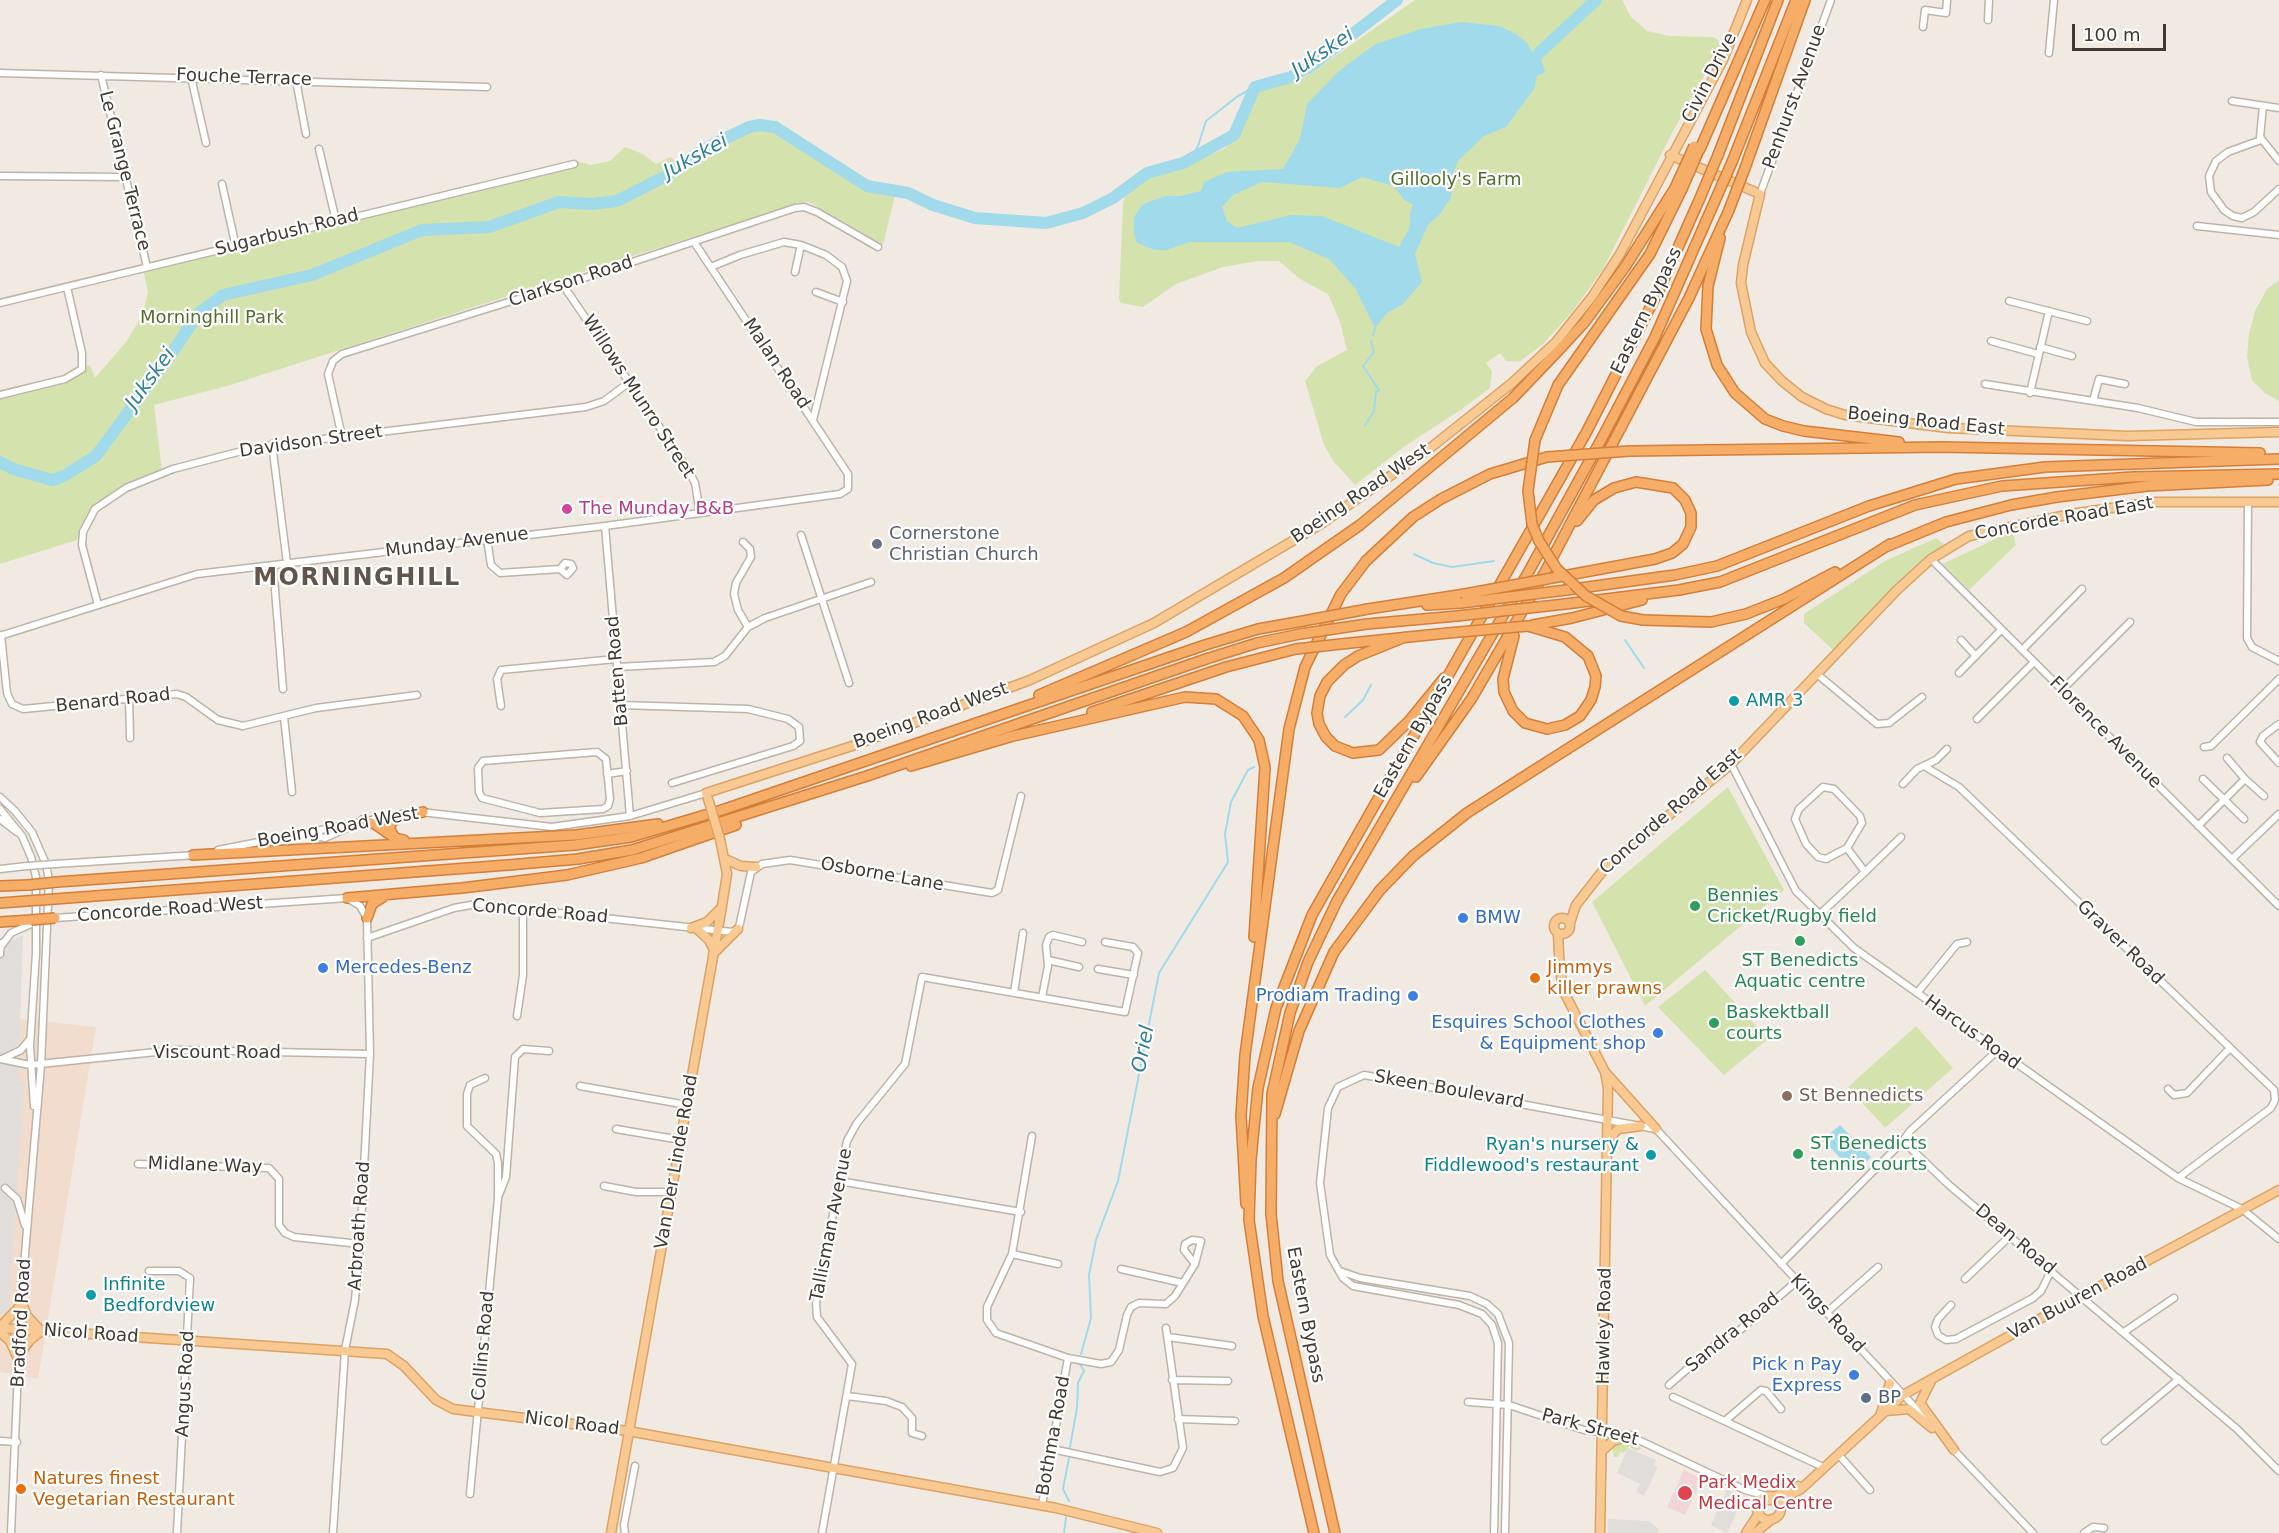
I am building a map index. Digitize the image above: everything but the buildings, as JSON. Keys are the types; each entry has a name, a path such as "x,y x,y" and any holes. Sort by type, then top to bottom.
{"highway":[{"path":"1765,0 1650,254 1558,385 1535,440 1528,473 1528,509 1532,524 1548,557 1566,579 1586,596 1621,616 1643,620 1711,622 1746,614 1784,599 1890,544 1946,522 2011,505 2147,486 2279,479"},
{"name":"Eastern Bypass","path":"1314,1533 1263,1316 1249,1220 1251,1159 1258,1088 1266,1042 1284,983 1317,906 1460,659 1586,434 1650,309 1718,155 1778,0"},
{"name":"Eastern Bypass","path":"1335,1533 1278,1281 1271,1214 1271,1128 1276,1071 1301,980 1337,901 1601,440 1655,337 1732,162 1796,0"},
{"path":"1545,573 1673,328 1727,213 1805,0"},
{"path":"976,722 1186,632 1284,578 1337,543 1513,398 1584,323 1678,188"},
{"path":"1727,213 1708,286 1706,329 1717,365 1735,393 1765,419 1794,429 1942,447"},
{"path":"1250,1005 1293,708 1305,667 1341,594 1366,561 1413,518 1464,486 1490,474 1547,457 1630,451 1942,447 2279,456"},
{"path":"0,886 575,845 631,837 722,810 976,722 1258,629 1368,609 1463,598 1566,590 1676,575 1717,566 1869,506 1956,479 2045,467 2279,456"},
{"path":"867,776 942,758 1226,667 1296,650 1406,637 1544,626 1730,578 1894,513 1956,494 2048,481 2279,474"},
{"path":"1391,810 1472,698 1536,587 1545,573 1579,518 1594,501 1614,488 1636,482 1657,483 1673,488 1685,500 1691,513 1691,527 1683,544 1672,553 1655,559 1563,576 1463,598"},
{"path":"1271,1128 1299,1031 1334,952 1380,890 1413,856 1496,794 1890,544"},
{"path":"1536,587 1512,640 1505,662 1504,692 1513,711 1525,723 1536,727 1557,728 1573,721 1587,708 1594,694 1596,676 1593,665 1582,649 1544,626"},
{"path":"0,903 605,855 676,838 807,796 1257,643 1367,624 1679,590"},
{"path":"1406,637 1358,656 1344,665 1327,682 1320,696 1317,713 1322,731 1335,746 1362,754 1386,746 1409,722 1460,659"},
{"path":"1009,737 1132,708 1195,696 1216,699 1229,705 1249,722 1263,753 1265,788 1241,1116 1242,1180 1249,1220"},
{"path":"347,898 493,885 567,875 604,867 711,834 807,796"},
{"path":"193,855 576,835 644,827 722,810"},
{"path":"395,838 389,828 394,820 423,812"},
{"path":"363,821 375,824 395,838 437,841"},
{"path":"367,918 375,901 400,893"},
{"path":"0,922 31,922 55,918"}],"main road":[{"name":"Civin Drive","path":"1670,155 1723,60 1747,0"},
{"path":"1670,155 1760,194"},
{"name":"Boeing Road West","path":"706,793 852,746 1030,680 1085,656 1154,623 1321,524 1429,448 1512,383 1556,342 1592,297 1620,254 1670,155"},
{"name":"Boeing Road East","path":"1760,194 1744,256 1741,284 1751,332 1765,363 1782,381 1802,397 1826,409 1845,415 1959,429 2128,436 2279,432"},
{"name":"Concorde Road East","path":"1560,918 1605,868 1731,764 1897,590 1931,559 1969,536 2071,514 2154,502 2279,502"},
{"name":"Van Der Linde Road","path":"611,1533 722,906 726,859 706,793"},
{"path":"726,859 741,866 756,867"},
{"name":"Concorde Road East","path":"1563,933 1570,923 1573,911 1590,885"},
{"path":"722,906 706,922 694,928 709,940 714,952 738,929"},
{"path":"1570,923 1560,918 1554,926 1563,933 1559,956 1565,994 1605,1072 1656,1129"},
{"path":"1605,1072 1609,1119"},
{"name":"Hawley Road","path":"1600,1533 1609,1119"},
{"path":"1609,1139 1618,1129 1641,1126"},
{"name":"Van Buuren Road","path":"1812,1478 1904,1395 2279,1190"},
{"path":"21,1303 27,1316 42,1330 30,1340 20,1359 0,1329 21,1303"},
{"name":"Nicol Road","path":"0,1329 345,1350 392,1356 441,1404 453,1409 628,1431 1042,1505 1157,1533"},
{"path":"1933,1378 1920,1403 1954,1450"},
{"path":"1890,1383 1883,1412 1909,1409 1944,1438"},
{"path":"1602,1451 1613,1441 1630,1436"},
{"path":"1755,1533 1812,1478"},
{"path":"1746,1533 1770,1498 1812,1478"},
{"path":"1770,1498 1801,1489"},
{"path":"1770,1498 1780,1511"},
{"path":"1759,1513 1766,1519 1772,1519"}],"street":[{"name":"Penhurst Avenue","path":"1760,194 1831,0"},
{"path":"1923,27 1925,10 1946,12 1947,0"},
{"path":"1988,20 1989,0"},
{"path":"2049,53 2055,0"},
{"name":"Fouche Terrace","path":"0,73 487,87"},
{"name":"Le Grange Terrace","path":"101,75 147,267"},
{"path":"190,77 206,143"},
{"path":"296,80 306,134"},
{"path":"2232,101 2279,108"},
{"path":"2263,106 2261,140 2279,161"},
{"path":"2261,140 2228,152 2216,161 2210,176 2211,192 2224,210 2233,216 2242,218 2254,212 2279,189"},
{"path":"319,149 336,221"},
{"name":"Sugarbush Road","path":"0,303 574,164"},
{"path":"0,176 125,177"},
{"path":"222,184 236,247"},
{"name":"Clarkson Road","path":"342,437 328,374 337,357 787,210 804,207 818,212 878,247"},
{"path":"2197,226 2279,235"},
{"name":"Malan Road","path":"694,242 848,474 848,489"},
{"path":"711,267 740,255 784,242 801,245 826,255 842,267 848,281 813,420"},
{"path":"795,272 801,245"},
{"name":"Willows Munro Street","path":"563,285 631,381 690,472 700,513"},
{"path":"0,395 65,379 82,369 82,353 67,287"},
{"path":"816,292 843,302"},
{"path":"2009,301 2087,321"},
{"path":"2030,393 2049,311"},
{"path":"1991,341 2072,356"},
{"path":"2093,401 2099,379 2125,384"},
{"name":"Davidson Street","path":"98,605 82,541 85,523 94,509 126,488 173,469 272,444 578,409 604,401 631,381"},
{"path":"1985,384 2030,393 2093,401 2196,422 2279,422"},
{"path":"272,444 287,563"},
{"name":"Munday Avenue","path":"0,635 197,574 605,526 840,494 848,489"},
{"path":"2248,502 2247,638 2253,647 2279,661"},
{"name":"Batten Road","path":"605,526 630,816"},
{"path":"801,535 849,683"},
{"path":"488,539 491,565 500,573 560,569"},
{"path":"743,542 750,549 751,557 736,583 734,594 738,610 748,627"},
{"name":"Florence Avenue","path":"1931,559 2279,906"},
{"path":"273,565 283,689"},
{"path":"617,667 714,662 725,656 748,627 772,615 871,582"},
{"path":"2022,650 2082,590"},
{"path":"2062,690 2130,622"},
{"path":"1959,673 2001,630"},
{"name":"Benard Road","path":"0,635 3,678 10,699 23,709 129,697 181,695 210,716 233,725 257,724 329,706 417,695"},
{"path":"1960,640 1976,656"},
{"path":"501,706 497,679 501,670 616,659"},
{"path":"1977,719 2034,662"},
{"path":"1817,674 1874,722 1884,725 1922,697"},
{"path":"2204,747 2211,746 2279,679"},
{"path":"129,697 130,738"},
{"path":"621,705 748,709 788,719 799,727 800,741 793,746 672,783"},
{"path":"283,717 288,740 292,792"},
{"path":"2279,724 2263,736 2260,742 2279,763"},
{"path":"1903,784 1947,749"},
{"path":"597,752 606,759 607,774 608,806 592,811 550,813 527,811 482,798 478,789 478,765 483,761 597,752"},
{"path":"2227,758 2264,796"},
{"name":"Harcus Road","path":"1731,764 1796,891 1868,959 2178,1178 2242,1209 2279,1239"},
{"name":"Graver Road","path":"1924,766 1959,786 2274,1090 2275,1100 2271,1108 2178,1178"},
{"path":"607,774 627,771"},
{"path":"2203,779 2244,819"},
{"path":"2199,826 2246,779"},
{"path":"1823,788 1834,789 1862,819 1860,830 1847,848 1830,858 1822,859 1806,844 1796,824 1798,809 1823,788"},
{"name":"Boeing Road West","path":"0,869 193,855 388,815 423,812 543,827 630,816 706,793"},
{"name":"Osborne Lane","path":"756,867 770,862 799,861 992,893 998,890 1000,885 1021,796"},
{"name":"Bradford Road","path":"0,798 15,811 32,832 49,875 49,934 41,1065 35,1112 21,1303 17,1442 11,1533"},
{"name":"Bradford Road","path":"0,810 22,836 32,857 36,877 36,945 30,1038 30,1065 35,1112"},
{"path":"2232,860 2279,814"},
{"path":"0,819 22,836"},
{"path":"1820,915 1901,837"},
{"path":"1847,848 1865,872"},
{"path":"717,931 732,932 738,929 747,882 756,867"},
{"path":"347,898 360,906 367,918"},
{"name":"Concorde Road West","path":"55,918 347,898"},
{"name":"Concorde Road","path":"367,938 462,906 523,908 717,931"},
{"path":"517,1016 523,975 523,908"},
{"name":"Arbroath Road","path":"333,1533 345,1350 355,1300 360,1244 370,1054 367,918"},
{"path":"0,954 1,942 11,933 31,922"},
{"path":"1014,993 1023,933"},
{"path":"1042,997 1048,960 1046,945 1049,937 1053,935 1082,942"},
{"name":"Tallisman Avenue","path":"822,1533 847,1396 851,1360 817,1317 816,1308 839,1180 850,1134 907,1060 922,977 1125,1012 1134,975 1137,949 1105,942"},
{"path":"1917,993 1957,944 1967,942"},
{"path":"1048,960 1079,967"},
{"path":"1098,969 1134,975"},
{"path":"0,1059 21,1050 30,1038"},
{"path":"2168,1089 2175,1095 2187,1093 2230,1048"},
{"path":"498,1198 506,1177 515,1057 523,1049 549,1051"},
{"name":"Viscount Road","path":"0,1059 41,1065 176,1050 370,1054"},
{"path":"1781,1264 1903,1141 1910,1131 1997,1051"},
{"name":"Skeen Boulevard","path":"1494,1533 1498,1343 1492,1325 1482,1314 1472,1309 1353,1286 1347,1282 1328,1247 1320,1176 1328,1108 1333,1093 1344,1082 1364,1075 1609,1119"},
{"path":"485,1078 473,1083 468,1089 466,1118 469,1128 498,1158 498,1198"},
{"path":"580,1086 687,1105"},
{"path":"1609,1119 1656,1129"},
{"path":"616,1129 681,1140"},
{"name":"Kings Road","path":"1656,1129 1890,1383 1904,1395 2033,1533"},
{"name":"Bothma Road","path":"1032,1136 1021,1212 1012,1254 988,1301 989,1325 996,1333 1006,1339 1068,1358 1042,1505"},
{"name":"Dean Road","path":"1903,1141 1949,1185 2237,1429 2279,1471"},
{"name":"Midlane Way","path":"138,1164 269,1168 279,1179 279,1225 285,1233 294,1237 360,1244"},
{"path":"839,1180 1021,1212"},
{"path":"604,1186 636,1192 672,1192"},
{"path":"5,1188 17,1199 27,1231"},
{"name":"Collins Road","path":"470,1494 498,1198"},
{"path":"1965,1279 2010,1236"},
{"path":"1012,1254 1058,1264"},
{"path":"1068,1358 1101,1364 1111,1362 1119,1350 1129,1309 1139,1303 1169,1302 1195,1264"},
{"path":"1826,1312 1878,1267"},
{"path":"1121,1269 1183,1283"},
{"name":"Angus Road","path":"149,1271 179,1271 190,1278 189,1341 177,1533"},
{"path":"1340,1271 1381,1282 1479,1299 1498,1314 1509,1343 1505,1533"},
{"path":"1951,1305 1935,1327 1938,1335 1946,1340 1956,1339 2033,1298 2041,1291 2051,1271"},
{"name":"Sandra Road","path":"1669,1385 1724,1336 1740,1330 1797,1281"},
{"path":"1380,1291 1381,1282"},
{"path":"1438,1301 1440,1291"},
{"path":"2124,1332 2174,1298"},
{"path":"1052,1449 1165,1472 1173,1467 1183,1448 1166,1328"},
{"path":"1168,1336 1232,1346"},
{"path":"2105,1441 2179,1379"},
{"path":"1172,1380 1228,1381"},
{"path":"1725,1420 1761,1390 1766,1391 1781,1409"},
{"path":"847,1396 886,1401 902,1407 912,1418 912,1433 922,1436"},
{"path":"1673,1397 1823,1467"},
{"name":"Park Street","path":"1468,1402 1509,1406 1584,1430 1630,1436 1745,1490 1770,1498"},
{"path":"1179,1419 1235,1421"},
{"path":"0,1441 17,1442"},
{"path":"1838,1454 1870,1490"},
{"path":"625,1533 624,1525 635,1466"},
{"path":"1496,1479 1507,1475"},
{"path":"2084,1533 2093,1527 2104,1528"}],"shaded area":[{"path":"23,935 18,1082 24,1082 8,1314 0,1314 0,947"},
{"path":"0,1017 96,1027 38,1379 0,1372"},
{"path":"1628,1448 1656,1460 1654,1465 1658,1467 1644,1496 1636,1492 1640,1484 1617,1473"},
{"name":"Park Medix Medical Centre","path":"1684,1470 1702,1479 1685,1515 1667,1507"},
{"path":"1728,1488 1742,1501 1727,1533 1711,1525"},
{"path":"1608,1519 1649,1521 1660,1530 1657,1533 1608,1533"}],"green space":[{"name":"Gillooly's Farm","path":"1415,0 1622,0 1631,17 1647,31 1670,36 1713,37 1718,40 1720,47 1671,135 1603,269 1572,312 1543,344 1519,362 1506,361 1500,353 1486,363 1492,371 1490,388 1405,446 1355,485 1334,462 1324,445 1305,381 1317,366 1347,350 1340,322 1328,294 1300,279 1279,261 1258,261 1223,267 1176,284 1143,307 1121,303 1119,299 1123,205 1125,193 1137,183 1224,149 1234,139 1258,92 1280,83 1304,78"},
{"name":"Morninghill Park","path":"760,125 775,127 867,186 896,191 883,245 809,202 802,202 227,386 154,405 162,471 101,502 87,515 77,540 0,564 0,394 63,376 90,365 95,378 126,342 142,316 148,292 142,264 577,161 590,165 610,161 625,147 643,154 656,164 670,157 680,164 738,131"},
{"path":"2279,280 2279,401 2265,393 2252,380 2247,357 2249,334 2255,311 2267,289"},
{"path":"2012,531 2016,545 1969,590 1943,564"},
{"path":"1936,538 1945,545 1907,575 1841,650 1833,650 1804,623 1804,614 1885,561"},
{"path":"1728,787 1784,890 1645,1006 1592,902"},
{"name":"Baskektball courts","path":"1705,970 1768,1039 1724,1075 1658,1007"},
{"path":"1916,1026 1953,1068 1885,1128 1848,1087"},
{"path":"1628,1438 1636,1441 1641,1449 1636,1451 1629,1446 1624,1453 1620,1452 1618,1457 1614,1457 1611,1444"}],"water":[{"path":"1461,22 1499,26 1516,34 1527,43 1532,52 1539,53 1545,72 1537,76 1534,89 1506,127 1484,136 1459,160 1454,170 1451,198 1439,215 1428,225 1415,254 1422,282 1402,305 1387,313 1375,328 1355,288 1329,259 1289,242 1189,242 1167,250 1155,250 1137,243 1134,234 1134,217 1142,205 1166,196 1180,196 1201,191 1204,182 1227,172 1283,169 1300,139 1307,104 1338,72 1376,44 1421,29","holes":["1362,177 1394,186 1404,200 1413,205 1410,213 1410,227 1399,247 1322,216 1291,215 1237,228 1227,221 1222,207 1233,195 1262,182 1340,188"]},
{"path":"1840,1125 1871,1157 1855,1173 1823,1140"}],"waterway":[{"name":"Jukskei","path":"0,462 13,469 52,480 64,476 96,456 198,314 223,295 312,275 422,230 489,227 559,202 592,204 617,201 668,175 680,164 714,144 749,127 760,125 775,127 867,186 908,193 933,205 975,218 1046,223 1083,213 1113,198 1147,173 1183,163 1234,135 1255,87 1291,77 1311,66 1397,0"},
{"path":"1539,53 1596,0"},
{"path":"1183,163 1192,156 1198,146 1206,121 1238,96 1255,87"},
{"path":"1373,335 1375,328"},
{"path":"1365,425 1374,411 1376,392 1379,390 1363,366 1374,352 1371,341"},
{"path":"1414,554 1433,563 1452,567 1494,561"},
{"path":"1625,640 1644,668"},
{"path":"1345,717 1363,700 1371,685"},
{"name":"Oriel","path":"1081,1354 1091,1318 1089,1275 1096,1240 1118,1181 1159,973 1228,862 1225,834 1231,802 1248,770 1254,767"},
{"name":"Oriel","path":"1070,1447 1077,1408 1078,1383 1084,1371 1080,1364"},
{"path":"1069,1458 1063,1489 1069,1501"},
{"name":"Oriel","path":"1064,1533 1066,1517"}],"place":[{"name":"The Munday B&B","path":"567,509"},
{"name":"Cornerstone Christian Church","path":"877,544"},
{"name":"AMR 3","path":"1734,701"},
{"name":"Bennies Cricket/Rugby field","path":"1695,906"},
{"name":"BMW","path":"1463,918"},
{"name":"ST Benedicts Aquatic centre","path":"1800,941"},
{"name":"Mercedes-Benz","path":"323,968"},
{"name":"Jimmys killer prawns","path":"1535,978"},
{"name":"Prodiam Trading","path":"1413,996"},
{"name":"Baskektball courts","path":"1714,1023"},
{"name":"Esquires School Clothes & Equipment shop","path":"1658,1033"},
{"name":"St Bennedicts","path":"1787,1096"},
{"name":"ST Benedicts tennis courts","path":"1798,1154"},
{"name":"Ryan's nursery & Fiddlewood's restaurant","path":"1651,1155"},
{"name":"Infinite Bedfordview","path":"91,1295"},
{"name":"Pick n Pay Express","path":"1854,1375"},
{"name":"BP","path":"1866,1398"},
{"name":"Natures finest Vegetarian Restaurant","path":"21,1489"},
{"name":"Park Medix Medical Centre","path":"1685,1493"}],"district":[{"name":"MORNINGHILL","path":"357,579"}]}
